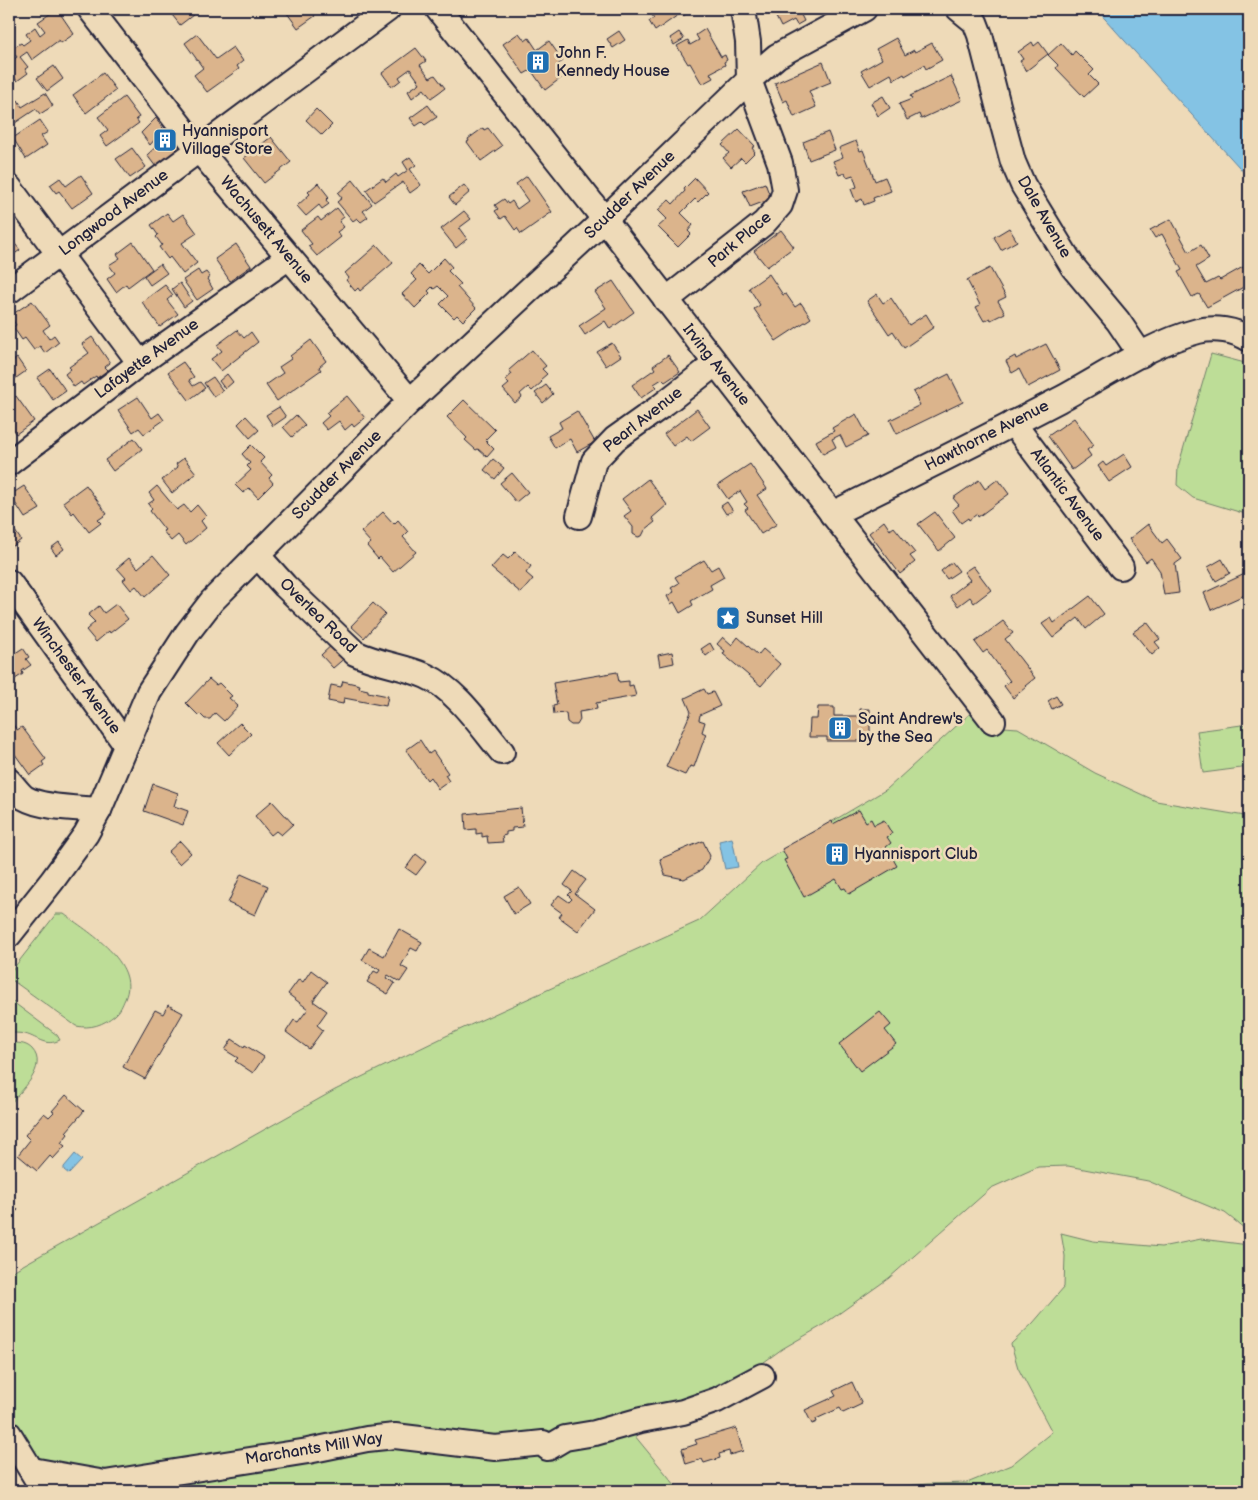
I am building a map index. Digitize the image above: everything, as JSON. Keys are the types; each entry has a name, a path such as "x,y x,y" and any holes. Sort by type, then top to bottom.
{"street":[{"name":"Wachusett Avenue","path":"90,9 199,150 410,401"},
{"name":"Longwood Avenue","path":"9,291 388,9"},
{"name":"Irving Avenue","path":"438,9 993,721"},
{"name":"Park Place","path":"666,300 764,223 780,205 785,190 780,163 749,80 748,42 743,9"},
{"path":"749,80 777,56 864,9"},
{"name":"Dale Avenue","path":"959,9 975,22 980,35 1008,144 1023,185 1073,267 1118,320 1141,355"},
{"name":"Scudder Avenue","path":"9,935 86,834 99,810 149,692 188,632 212,601 410,401 604,220 749,80"},
{"path":"9,187 140,362"},
{"name":"Lafayette Avenue","path":"9,463 140,362 287,256"},
{"name":"Hawthorne Avenue","path":"832,514 1014,423 1141,355 1182,336 1201,330 1226,330 1249,339"},
{"name":"Pearl Avenue","path":"579,516 594,461 615,439 660,408 715,364"},
{"name":"Atlantic Avenue","path":"1014,423 1121,567"},
{"name":"Overlea Road","path":"257,555 285,586 355,653 367,659 408,669 442,684 502,752"},
{"name":"Winchester Avenue","path":"9,582 126,745"},
{"path":"9,781 25,798 60,807 99,810"},
{"name":"Marchants Mill Way","path":"32,1470 69,1485 105,1483 308,1451 367,1439 395,1436 495,1448 543,1443 548,1448 565,1438 595,1433 641,1420 683,1412 717,1400 762,1376"},
{"path":"9,1434 44,1491"}],"green space":[{"path":"1211,354 1245,363 1249,368 1249,515 1193,498 1177,485 1178,467"},
{"name":"Hyannisport Club","path":"974,710 989,726 1018,728 1095,773 1156,801 1245,816 1249,819 1249,1232 1225,1213 1148,1181 1068,1166 1038,1167 991,1188 889,1278 820,1327 782,1349 742,1378 630,1430 680,1491 38,1491 24,1441 9,1416 9,1273 335,1090 446,1036 699,921 762,863 887,789"},
{"path":"1249,724 1249,767 1203,773 1197,731"},
{"path":"56,914 64,914 98,939 119,961 125,973 128,986 125,999 119,1011 101,1024 87,1027 76,1026 9,978 9,974"},
{"path":"9,999 57,1035 60,1040 50,1043 25,1034 9,1033"},
{"path":"14,1043 24,1044 32,1049 36,1056 37,1064 31,1079 9,1105 9,1045"},
{"path":"1061,1233 1093,1241 1161,1247 1201,1239 1249,1245 1249,1491 844,1491 928,1484 967,1483 1011,1465 1052,1432 1018,1368 1011,1344 1033,1323 1064,1287 1065,1256"}],"water":[{"path":"1096,9 1249,9 1249,178"},
{"path":"732,838 738,867 725,869 719,841"},
{"path":"75,1154 82,1160 69,1174 64,1170 64,1167"}],"building":[{"path":"57,9 74,34 61,43 59,40 32,60 27,52 20,57 28,67 25,69 28,73 17,81 9,69 9,63 17,57 11,49 21,43 23,45 30,40 26,34 35,27 40,35 45,31 38,22"},
{"path":"172,9 189,9 193,15 180,25 169,11"},
{"path":"284,9 310,9 315,16 298,28"},
{"path":"651,9 694,9 683,16 681,13 655,31 649,21 654,18 652,15 655,14"},
{"path":"784,9 798,9 804,21 797,25 794,20 781,27 776,17 786,11"},
{"path":"705,29 721,57 725,55 727,60 724,62 725,65 710,73 713,78 702,84 690,63 688,64 677,46 688,40 690,45 699,40 696,35"},
{"path":"619,31 625,40 613,48 607,39"},
{"path":"679,32 684,39 674,45 670,38"},
{"name":"John F. Kennedy House","path":"519,33 525,41 529,38 537,50 549,41 563,61 558,64 565,75 545,90 531,70 524,74 503,44"},
{"path":"197,34 216,59 233,47 243,61 237,66 239,69 207,92 194,75 203,68 185,43"},
{"path":"896,38 905,55 932,43 942,60 926,69 924,65 894,80 891,74 870,86 861,71 882,59 876,49"},
{"path":"1032,42 1034,46 1039,42 1048,54 1026,71 1020,61 1023,59 1018,52"},
{"path":"1061,43 1072,55 1075,51 1094,70 1089,75 1098,84 1084,97 1056,68 1058,65 1048,55"},
{"path":"416,48 426,61 420,65 430,78 435,75 445,88 431,98 424,89 412,98 408,91 420,83 410,69 399,77 401,80 392,87 382,73"},
{"path":"823,62 831,82 809,91 816,107 794,117 787,100 783,102 775,83"},
{"path":"54,66 63,79 47,91 37,78"},
{"path":"103,73 116,90 86,113 73,95"},
{"path":"951,76 962,100 921,119 919,114 907,120 899,104 912,99 910,96"},
{"path":"45,93 53,106 40,114 36,109 9,127 9,106 18,100 22,107"},
{"path":"883,96 890,108 878,116 871,103"},
{"path":"124,97 139,117 136,119 139,123 107,146 100,136 108,130 98,117"},
{"path":"428,105 437,117 425,125 422,122 416,126 410,118"},
{"path":"316,109 332,125 322,135 306,120"},
{"name":"Hyannisport Village Store","path":"156,118 178,150 156,167 147,155 161,142 156,138 150,145 141,133"},
{"path":"40,120 48,132 41,136 47,145 26,159 13,138"},
{"path":"483,128 484,130 488,128 502,146 481,161 467,142 469,141 468,139"},
{"path":"739,129 755,146 752,148 755,152 745,162 741,158 731,167 723,158 729,153 722,145"},
{"path":"828,132 835,150 809,160 803,142"},
{"path":"271,137 291,162 264,183 244,158"},
{"path":"856,141 860,151 863,150 875,181 885,177 891,191 873,198 874,201 864,205 862,199 856,202 851,189 857,187 853,175 847,177 845,173 839,175 833,161 843,157 839,148"},
{"path":"132,148 146,167 130,178 116,159"},
{"path":"410,157 416,165 410,169 421,185 410,193 403,182 374,202 366,190 383,178 386,182 396,174 398,177 408,170 403,162"},
{"path":"81,175 93,193 72,208 59,191 56,193 50,185 60,178 66,186"},
{"path":"527,176 552,212 521,234 517,228 515,230 505,216 501,219 495,211 498,209 495,205 504,199 508,204 512,201 517,209 528,201 516,184"},
{"path":"695,178 708,192 698,202 695,199 681,213 693,225 688,231 691,234 678,247 658,227 667,219 658,210 669,200 673,204"},
{"path":"353,180 372,204 363,211 368,217 361,222 357,218 353,221 337,202 342,198 338,193"},
{"path":"318,183 329,197 326,200 329,204 322,209 319,205 306,216 297,206 310,194 308,192"},
{"path":"765,183 771,199 750,207 743,191"},
{"path":"464,185 470,192 455,205 449,197"},
{"path":"337,208 344,217 339,221 344,227 337,232 341,237 317,256 308,246 312,244 301,230 318,217 321,221"},
{"path":"464,211 471,219 459,228 467,239 456,248 441,229"},
{"path":"167,213 173,221 183,214 197,233 182,243 197,263 183,274 170,257 168,259 159,247 162,245 151,225"},
{"path":"1171,219 1189,252 1201,245 1209,259 1196,267 1206,284 1218,278 1220,280 1243,267 1249,277 1249,284 1207,307 1199,294 1192,297 1178,272 1182,270 1162,234 1155,238 1150,230"},
{"path":"1009,228 1017,241 1001,250 994,237"},
{"path":"781,230 794,247 767,267 754,251"},
{"path":"9,232 11,239 20,250 9,258"},
{"path":"133,242 152,269 128,287 126,284 116,292 107,279 115,273 109,265 120,258 117,254"},
{"path":"236,244 251,266 230,281 215,259"},
{"path":"377,245 393,263 360,291 358,288 355,291 346,280 349,278 345,273"},
{"path":"444,258 452,267 448,271 461,284 457,287 476,308 463,321 457,315 454,318 440,304 448,296 438,286 434,289 432,287 428,291 430,293 415,308 402,294 417,280 411,274 419,265 428,274"},
{"path":"160,264 167,273 150,285 144,276"},
{"path":"990,268 1006,297 998,301 1005,313 991,320 990,318 984,321 976,307 980,305 967,280"},
{"path":"198,270 201,275 206,272 210,277 207,279 213,289 197,300 183,280"},
{"path":"769,274 783,295 786,294 795,307 801,303 811,318 776,341 754,309 760,305 749,288"},
{"path":"613,281 634,312 610,329 605,321 585,335 579,326 606,308 595,292"},
{"path":"180,283 192,301 184,307 172,289"},
{"path":"165,285 173,295 167,300 178,314 160,327 142,302"},
{"path":"877,294 883,303 891,298 909,325 926,314 934,327 904,348 893,331 889,334 867,301"},
{"path":"32,301 50,325 43,330 49,339 54,335 59,342 45,353 40,346 34,350 25,338 22,340 13,327 16,325 10,316"},
{"path":"237,330 244,338 251,332 258,342 221,371 211,359 222,351 217,345"},
{"path":"92,337 110,363 105,367 108,370 83,385 81,382 74,387 65,374 71,369 69,367 89,353 82,344"},
{"path":"311,340 326,361 319,367 321,370 277,401 266,385 283,373 279,367 291,359 290,356"},
{"path":"612,343 621,356 606,366 597,352"},
{"path":"1046,344 1060,370 1028,387 1019,369 1012,373 1006,361 1015,356 1016,359"},
{"path":"532,350 546,366 542,369 547,374 540,380 542,382 532,391 528,387 520,394 522,397 515,403 503,389 509,384 505,380 512,374 509,370"},
{"path":"668,355 680,372 665,382 662,379 654,384 657,387 641,398 632,385 655,369 653,366"},
{"path":"17,358 26,371 9,383 9,364"},
{"path":"183,362 194,377 189,380 193,386 200,382 205,388 189,400 168,372"},
{"path":"50,369 66,391 53,400 37,378"},
{"path":"227,374 233,382 225,389 219,381"},
{"path":"949,374 963,402 897,434 890,420 920,405 913,392"},
{"path":"213,377 223,391 214,397 204,383"},
{"path":"546,385 553,394 543,403 535,393"},
{"path":"9,393 13,398 16,396 34,421 16,434 9,425"},
{"path":"347,396 365,418 354,427 352,424 345,430 339,421 327,430 321,423 329,416 326,413"},
{"path":"138,397 152,418 159,413 164,420 144,434 139,428 133,432 118,410"},
{"path":"464,400 495,430 485,440 494,449 487,457 465,440 467,438 447,417"},
{"path":"279,407 286,417 273,426 266,415"},
{"path":"697,409 710,427 691,441 687,436 673,446 664,434"},
{"path":"577,411 595,442 577,452 570,439 555,448 548,436 562,428 559,422"},
{"path":"856,414 868,436 846,447 840,435 832,439 836,447 823,454 816,441 834,431 832,428"},
{"path":"296,415 305,425 292,437 283,427"},
{"path":"246,416 259,430 250,438 238,424"},
{"path":"1074,418 1094,445 1087,450 1091,456 1072,470 1048,436"},
{"path":"134,438 142,449 113,471 105,460"},
{"path":"251,445 264,458 260,462 272,475 269,478 273,483 258,498 249,488 243,493 235,485 251,470 247,466 250,463 242,454"},
{"path":"1124,454 1132,467 1109,482 1098,466 1103,462 1106,466"},
{"path":"184,458 196,473 172,493 162,480 178,467 176,464"},
{"path":"493,459 504,468 495,479 484,470"},
{"path":"750,464 767,489 757,495 777,524 761,534 745,510 748,508 744,504 747,502 740,491 728,499 718,485"},
{"path":"512,473 528,492 516,502 500,483"},
{"path":"648,479 667,505 652,518 655,522 645,530 642,536 638,537 633,534 633,527 624,516 631,511 622,499"},
{"path":"998,479 1009,494 978,517 977,514 961,523 952,510 959,505 953,498 979,480 985,489"},
{"path":"86,485 107,514 98,520 101,523 89,532 74,512 72,514 63,502"},
{"path":"24,486 40,509 25,518 10,495"},
{"path":"157,486 177,510 184,505 190,512 197,505 206,516 201,521 206,528 186,545 178,535 171,541 150,511 152,509 148,504 154,500 149,493"},
{"path":"727,502 733,511 726,514 721,506"},
{"path":"383,512 394,524 398,520 408,532 403,537 416,552 393,572 367,546 371,543 361,532"},
{"path":"935,512 955,538 939,551 918,524"},
{"path":"884,521 890,530 894,527 915,553 910,556 915,562 900,574 869,533"},
{"path":"1148,524 1162,543 1167,539 1182,559 1175,564 1179,593 1164,595 1160,571 1151,558 1146,562 1129,539"},
{"path":"15,531 21,540 9,549 9,535"},
{"path":"59,542 64,549 56,555 51,548"},
{"path":"515,552 531,566 526,573 533,579 521,593 491,568 503,555 508,559"},
{"path":"153,555 170,575 145,597 136,586 131,590 123,580 126,578 117,568 129,558 138,568"},
{"path":"1222,559 1230,573 1216,581 1208,567"},
{"path":"704,560 711,570 718,566 724,577 710,585 712,589 691,601 693,605 680,613 674,602 671,604 667,596 674,592 671,588 679,583 675,577"},
{"path":"952,562 959,571 947,579 941,571"},
{"path":"973,566 991,590 974,603 970,597 958,606 950,596 970,580 964,572"},
{"path":"1249,572 1249,593 1211,610 1204,593"},
{"path":"1090,596 1104,614 1086,629 1078,618 1053,638 1042,624 1051,618 1054,623"},
{"path":"373,603 385,614 364,638 351,626"},
{"path":"116,604 128,619 96,642 86,630 95,622 88,615 99,606 104,613"},
{"path":"1003,621 1013,633 1005,639 1035,678 1013,698 1004,686 1010,681 987,650 983,653 975,642"},
{"path":"1147,622 1160,639 1155,642 1160,648 1152,655 1133,632"},
{"path":"723,637 732,645 738,637 758,655 763,649 780,664 761,686 723,654 725,651 717,644"},
{"path":"334,643 347,656 333,668 321,655"},
{"path":"710,643 714,650 706,656 701,649"},
{"path":"23,648 29,657 26,659 31,665 22,671 23,674 12,681 9,676 9,657"},
{"path":"672,652 674,663 660,666 658,655"},
{"path":"617,672 619,682 629,681 629,686 633,685 636,696 596,703 597,709 579,712 580,720 577,725 571,725 567,722 566,713 554,714 553,706 557,705 553,683"},
{"path":"209,679 216,685 219,683 232,696 229,698 238,706 224,721 215,713 210,719 205,719 186,703"},
{"path":"343,681 360,685 359,688 368,690 368,692 388,696 386,706 344,698 343,704 328,701 331,685 341,687"},
{"path":"704,689 707,694 713,692 720,706 700,715 699,720 705,722 702,732 706,734 694,767 690,766 685,775 666,767 691,712 685,698"},
{"path":"1056,696 1061,704 1052,709 1048,701"},
{"name":"Saint Andrew's by the Sea","path":"818,707 834,707 834,716 860,716 860,709 870,709 870,741 827,741 827,737 809,737 810,719 817,719"},
{"path":"9,719 17,730 22,727 46,759 42,762 44,765 30,775 9,746"},
{"path":"240,723 251,734 229,755 218,743"},
{"path":"420,740 429,754 433,751 448,773 445,775 449,781 438,789 430,777 427,780 406,750"},
{"path":"153,784 178,793 174,806 188,811 183,825 144,811"},
{"path":"272,801 293,824 281,835 276,831 271,835 255,816"},
{"path":"521,808 523,827 512,828 512,831 506,832 506,835 502,836 503,842 488,843 487,836 482,837 482,833 476,834 476,829 466,830 465,814"},
{"name":"Hyannisport Club","path":"859,810 866,822 871,819 874,825 884,820 892,834 887,837 891,843 886,847 897,866 849,894 845,888 842,889 836,879 804,897 784,860 787,859 782,849 832,821 833,824"},
{"path":"180,841 191,853 179,864 168,852"},
{"path":"703,841 710,856 702,870 684,879 665,875 660,859"},
{"path":"416,854 426,862 416,875 406,868"},
{"path":"574,871 586,880 575,894 595,909 578,931 559,917 562,913 551,905 559,895 569,902 572,899 568,895 572,891 564,885"},
{"path":"241,874 268,886 255,915 228,903"},
{"path":"519,887 530,904 514,914 504,896"},
{"path":"399,929 422,942 417,951 411,948 401,966 408,970 400,982 388,975 386,978 395,983 388,994 367,982 374,971 378,973 380,970 362,960 369,948 384,956"},
{"path":"311,970 327,982 313,1001 327,1011 317,1025 323,1030 309,1049 286,1032 294,1020 298,1022 308,1009 288,994 299,979 303,982"},
{"path":"168,1005 183,1013 145,1079 123,1067 155,1010 163,1014"},
{"path":"880,1012 891,1025 885,1030 896,1044 860,1071 839,1044"},
{"path":"232,1039 264,1057 253,1073 235,1061 238,1058 225,1050"},
{"path":"66,1095 84,1111 66,1132 68,1134 61,1143 65,1146 53,1159 50,1156 37,1171 18,1155 30,1140 25,1135 44,1113 49,1117"},
{"path":"9,1197 18,1210 9,1217"},
{"path":"852,1382 862,1404 843,1413 840,1408 816,1419 817,1422 812,1424 805,1410 836,1396 833,1391"},
{"path":"736,1428 743,1451 730,1455 729,1451 719,1454 720,1458 704,1463 702,1459 686,1464 682,1449 697,1444 695,1440"}],"place":[{"name":"John F. Kennedy House","path":"538,62"},
{"name":"Hyannisport Village Store","path":"165,140"},
{"name":"Sunset Hill","path":"728,618"},
{"name":"Saint Andrew's by the Sea","path":"840,728"},
{"name":"Hyannisport Club","path":"837,854"}]}
